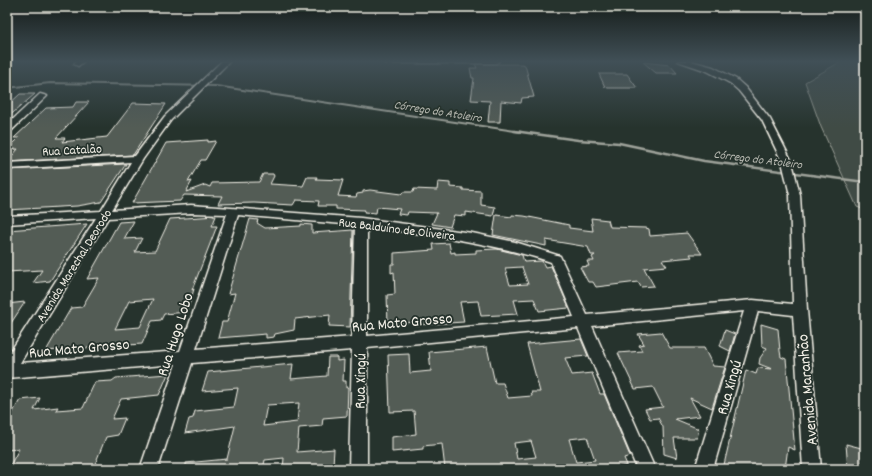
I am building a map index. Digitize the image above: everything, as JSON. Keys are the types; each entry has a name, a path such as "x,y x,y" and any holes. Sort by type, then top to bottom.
{"street":[{"name":"Avenida Marechal Deorodo","path":"7,370 106,213 138,159 168,118 206,83"},
{"name":"Avenida Maranhão","path":"735,83 766,119 786,162 795,195 800,310 812,469"},
{"path":"7,130 43,96"},
{"name":"Rua Catalão","path":"7,166 138,159"},
{"name":"Rua Balduíno de Oliveira","path":"7,220 191,208 234,211 361,222 472,237 515,246 556,259 646,469"},
{"name":"Rua Hugo Lobo","path":"149,469 234,211"},
{"name":"Rua Xingú","path":"358,469 361,222"},
{"name":"Rua Mato Grosso","path":"7,370 359,343 753,305 800,310"},
{"name":"Rua Xingú","path":"704,469 753,305"}],"shaded area":[{"path":"805,83 865,83 865,210 857,207 821,127"}],"building":[{"path":"473,83 530,83 534,97 522,98 521,103 501,101 500,122 488,122 490,101 471,100"},
{"path":"603,83 634,83 637,88 608,88 605,87"},
{"path":"20,94 35,94 7,118 7,106"},
{"path":"76,102 89,102 56,138 65,138 62,142 107,137 133,103 166,104 133,155 7,162 18,149 7,150 19,138 14,138 46,108 73,107"},
{"path":"208,140 208,142 216,141 205,160 201,160 188,182 192,181 186,192 205,185 210,187 212,183 259,182 263,174 273,174 274,176 270,184 303,186 307,177 317,177 316,179 343,180 338,196 356,197 357,194 363,193 363,191 370,190 401,194 403,192 413,192 414,189 437,190 438,182 450,183 450,187 463,188 463,190 481,191 481,205 495,207 493,216 466,212 466,216 454,215 450,227 432,224 437,213 408,212 407,215 398,214 400,209 377,207 376,213 364,212 365,210 336,209 336,206 318,206 319,201 296,200 293,205 254,203 218,204 222,196 184,195 180,201 132,203 166,143"},
{"path":"126,164 101,202 77,206 7,210 7,170"},
{"path":"496,215 512,217 512,215 524,216 569,225 569,228 593,231 591,218 608,220 610,227 646,228 649,229 650,236 687,233 702,254 690,254 692,257 662,260 667,266 644,268 654,286 641,287 638,282 596,287 593,282 588,282 580,267 589,266 587,261 594,261 592,257 595,255 591,255 588,247 546,240 546,246 493,235"},
{"path":"216,216 212,226 217,226 192,290 194,289 187,312 164,314 161,320 152,321 142,344 46,351 71,308 82,307 99,278 87,279 119,222 134,221 124,239 142,238 135,252 155,251 170,219","holes":["153,299 140,327 115,329 129,301"]},
{"path":"250,219 258,220 257,223 265,228 301,226 301,224 312,225 312,233 353,230 350,327 329,326 330,315 295,319 294,330 275,334 274,337 266,338 266,334 218,338 222,322 227,322 235,293 228,294"},
{"path":"87,224 50,281 33,283 42,270 7,272 7,230"},
{"path":"449,243 451,253 455,252 455,254 476,253 476,250 497,249 522,255 524,262 542,261 545,267 551,266 569,308 539,311 534,299 514,300 518,314 481,316 478,301 460,302 464,322 416,325 416,322 388,324 387,295 395,294 394,272 391,273 391,264 394,264 394,253 434,250 433,244","holes":["522,267 528,284 510,285 505,268"]},
{"path":"25,302 7,329 7,304"},
{"path":"761,324 778,329 781,357 786,359 795,450 788,447 785,469 723,469 746,370 756,374 758,368 772,369 759,364 760,358 767,348 762,346"},
{"path":"725,330 735,334 730,351 720,346"},
{"path":"661,332 670,348 704,348 713,366 725,367 712,408 690,398 700,416 675,419 699,429 697,438 674,438 677,458 664,454 663,427 658,418 650,419 645,409 663,407 653,387 635,389 618,353 642,351 639,345 644,344 638,334"},
{"path":"581,339 588,356 565,358 572,375 592,373 600,394 604,394 630,456 624,458 627,465 613,469 445,469 442,444 423,446 423,449 392,452 392,437 416,434 414,411 390,412 388,355 409,354 410,373 431,371 429,352 487,347 495,383 503,383 508,398 532,396 531,392 540,392 527,344","holes":["587,437 595,460 576,462 569,439","531,441 536,457 517,459 514,443"]},
{"path":"328,357 337,357 337,361 344,360 343,381 346,381 346,388 348,387 347,416 323,418 322,426 299,428 297,452 334,449 333,465 283,469 284,458 265,460 263,469 186,469 186,463 227,459 235,426 185,433 189,419 193,418 195,411 234,407 238,388 202,391 208,372 293,364 291,379 327,376","holes":["299,403 297,422 263,426 267,405"]},
{"path":"168,374 159,395 121,399 112,419 125,418 118,435 106,437 93,469 8,469 19,449 7,450 7,420 20,400 40,398 34,410 58,407 56,410 83,408 95,382 112,381 116,378"},
{"path":"846,444 865,449 865,469 848,469"}],"waterway":[{"name":"Córrego do Atoleiro","path":"7,88 48,83"},
{"name":"Córrego do Atoleiro","path":"62,83 216,86 522,132"},
{"name":"Córrego do Atoleiro","path":"514,131 578,140 619,143 704,161 865,182"}]}
